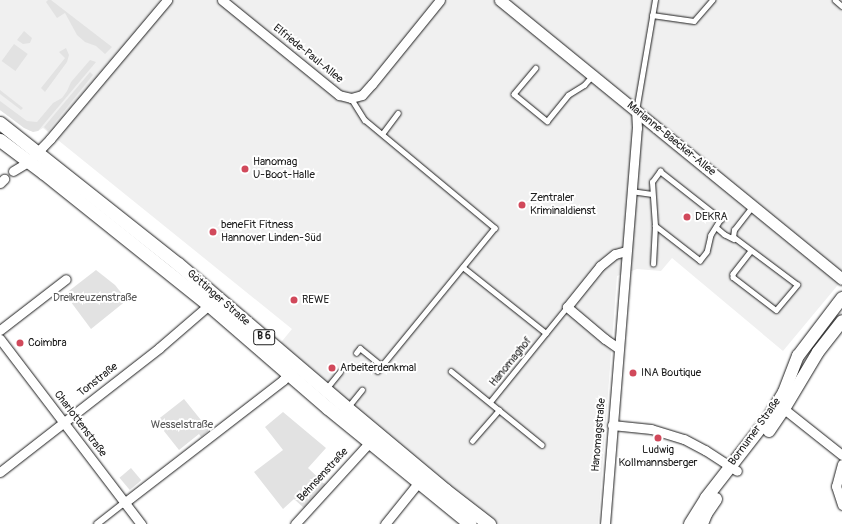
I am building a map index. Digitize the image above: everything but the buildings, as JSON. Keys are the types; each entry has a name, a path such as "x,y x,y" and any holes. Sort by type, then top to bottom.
{"main road":[{"name":"Göttinger Straße","path":"0,122 178,264 445,490 489,524"},
{"name":"Göttinger Straße","path":"0,140 209,305 369,443 470,524"},
{"name":"Bornumer Straße","path":"702,524 712,504 734,469 778,404 798,356 842,298"},
{"name":"Bornumer Straße","path":"690,524 706,498 734,469 784,409 818,352 842,321"}],"street":[{"path":"13,171 28,162 38,152 168,0"},
{"name":"Elfriede-Paul-Allee","path":"222,0 339,95 351,98"},
{"path":"351,98 362,95 372,84 440,0"},
{"name":"Marianne-Baecker-Allee","path":"500,0 842,279"},
{"name":"Hanomagstraße","path":"605,524 636,128 636,111"},
{"path":"618,348 567,307 600,266 615,254 626,251"},
{"path":"0,330 66,279"},
{"name":"Tonstraße","path":"0,472 159,348 209,305"},
{"name":"Charlottenstraße","path":"0,339 141,524"},
{"path":"97,524 284,380 288,374"},
{"path":"784,409 842,455"},
{"path":"612,425 651,429 684,439 705,450 734,469"},
{"name":"Behnsenstraße","path":"294,524 369,443"},
{"path":"842,464 836,486 842,505"},
{"path":"385,524 418,483"}],"lane":[{"path":"636,111 655,0"},
{"path":"652,14 694,21 712,0"},
{"path":"835,0 842,6"},
{"path":"536,68 514,94 547,121 568,95 584,85 592,76"},
{"path":"351,98 365,120 495,228 378,371"},
{"path":"382,134 398,113"},
{"path":"653,264 655,226 652,182 660,171 721,219 711,234 707,252 700,261 655,226"},
{"path":"631,191 652,194"},
{"path":"734,239 734,230 753,206"},
{"path":"716,227 724,234 751,251 796,285 776,310 733,277 733,274 751,251"},
{"name":"Hanomaghof","path":"462,267 546,333"},
{"name":"Hanomaghof","path":"490,402 567,307"},
{"path":"356,353 360,348 382,366"},
{"name":"Hanomaghof","path":"451,371 542,445"},
{"path":"326,390 340,372"},
{"path":"347,408 362,390"},
{"path":"472,441 499,410"}],"shaded area":[{"path":"0,0 842,0 842,280 783,351 672,258 661,271 637,269 617,276 598,524 498,524 376,428 278,346 292,329 43,128 38,131 30,131 0,110"}],"green space":[{"path":"51,0 112,47 105,54 96,46 85,42 77,35 65,13 57,18 46,2"},
{"path":"24,31 32,38 30,43 23,44 17,40"},
{"path":"14,44 28,54 15,71 2,61"},
{"path":"66,48 69,55 67,62 45,92 41,88 65,58 59,52"},
{"path":"90,60 96,62 38,131 33,132 24,128 0,110 0,101 27,121 37,122 53,103 62,98 71,82"},
{"path":"90,72 93,75 48,131 44,127"},
{"path":"0,90 23,108 21,110 0,94"},
{"name":"Dreikreuzenstraße","path":"96,270 115,285 127,300 91,329 65,294"},
{"name":"Wesselstraße","path":"184,399 209,430 201,437 199,434 179,450 156,421"},
{"path":"283,412 326,448 308,468 326,485 304,508 294,499 283,509 254,472 283,450 265,427"},
{"path":"131,468 141,480 130,490 120,478"}],"place":[{"name":"Hanomag U-Boot-Halle","path":"245,169"},
{"name":"Zentraler Kriminaldienst","path":"522,205"},
{"name":"DEKRA","path":"687,217"},
{"name":"beneFit Fitness Hannover Linden-Süd","path":"213,232"},
{"name":"REWE","path":"294,300"},
{"name":"Coimbra","path":"20,343"},
{"name":"Arbeiterdenkmal","path":"332,368"},
{"name":"INA Boutique","path":"633,373"},
{"name":"Ludwig Kollmannsberger","path":"658,438"}]}
